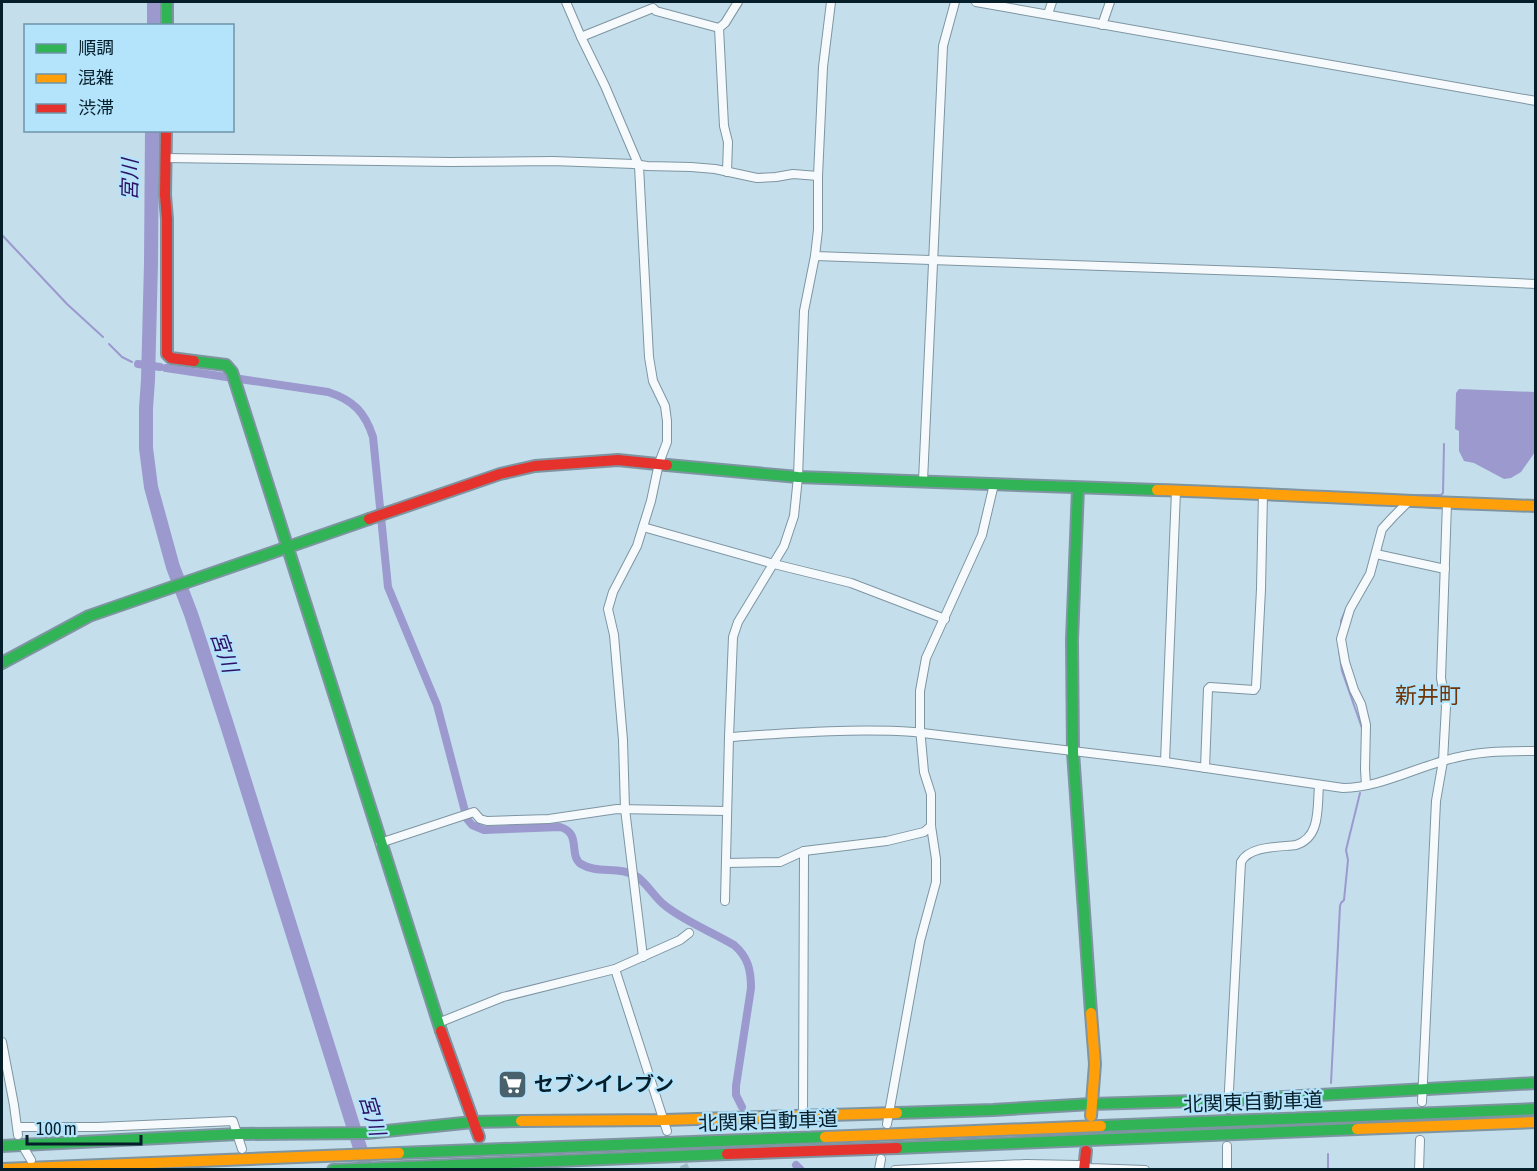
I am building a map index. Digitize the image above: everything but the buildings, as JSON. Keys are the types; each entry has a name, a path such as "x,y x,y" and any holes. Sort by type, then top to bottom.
{"main road":[{"path":"167,2 167,24"},
{"path":"166,132 167,354 171,358 226,365 232,372 438,1023 479,1137"},
{"path":"2,663 76,622 500,474 535,466 618,460 798,477 1263,493 1536,506"},
{"path":"1078,488 1072,640 1073,752 1095,1064 1091,1110"},
{"path":"2,1146 238,1134 342,1135 473,1122 666,1126 803,1115 887,1118 993,1110 1091,1110 1228,1105 1423,1088 1536,1083"},
{"name":"北関東自動車道","path":"2,1169 27,1164 384,1154 1536,1109"},
{"name":"北関東自動車道","path":"333,1170 1536,1122"},
{"path":"1084,1168 1086,1151"}],"street":[{"path":"566,2 639,166 649,357 653,381 664,406 667,421 667,442 659,463 643,527 637,546 610,597 608,609 614,635 629,852 643,957"},
{"path":"719,28 725,23 738,2"},
{"path":"725,902 733,637 738,622 784,546 795,516 804,311 818,230 823,67 831,2"},
{"path":"923,481 943,46 955,2"},
{"path":"976,2 1536,102"},
{"path":"1048,14 1052,2"},
{"path":"1102,25 1110,2"},
{"path":"581,37 656,5 656,10 719,28"},
{"path":"719,28 724,126 728,142 727,172"},
{"path":"165,158 553,161 691,167 757,178 793,174 818,176"},
{"path":"815,256 1536,284"},
{"path":"887,1118 920,941 935,890 936,859 932,826 932,794 924,772 921,733 920,691 924,667 982,535 994,484"},
{"path":"1165,762 1176,491"},
{"path":"1204,768 1208,688 1254,690 1256,687 1263,493"},
{"path":"1366,785 1366,725 1361,704 1345,662 1341,639 1350,609 1370,574 1382,529 1409,501"},
{"path":"1422,1102 1436,801 1443,761 1446,706 1441,678 1448,503"},
{"path":"643,527 851,583 945,619"},
{"path":"1376,554 1445,569"},
{"path":"729,737 886,730 1165,762 1319,786 1348,788 1482,752 1536,751"},
{"path":"1228,1105 1241,862 1247,853 1254,850 1296,845 1310,837 1314,831 1319,786"},
{"path":"380,843 474,812 483,820 537,819 625,809 727,811"},
{"path":"726,863 780,862 804,851 887,841 924,832 932,826"},
{"path":"803,1115 804,851"},
{"path":"438,1023 503,997 615,969 680,940 689,933"},
{"path":"615,969 666,1126"},
{"path":"2,1042 18,1131 233,1121 242,1149"},
{"path":"1419,1170 1420,1140"},
{"path":"1227,1146 1227,1170"},
{"path":"25,1150 27,1164"},
{"path":"879,1170 881,1159"},
{"path":"895,1170 1026,1164 1145,1170"}],"water":[{"path":"1459,389 1535,392 1535,452 1521,472 1504,479 1474,463 1464,461 1459,451 1459,431 1455,429 1456,393"}],"waterway":[{"name":"宮川","path":"154,2 154,24"},
{"name":"宮川","path":"152,132 151,263 146,408 146,448 151,487 173,567 191,614 227,725 367,1170"},
{"path":"2,235 67,304 103,337"},
{"path":"109,344 122,357 132,362"},
{"name":"宮川","path":"138,364 160,367"},
{"path":"166,368 328,392 351,403 362,414 373,437 388,587 437,705 467,819 472,825 484,830 560,827 567,830 571,834 575,855 581,864 594,869 623,871 636,876 669,909 734,945 743,954 748,964 751,988 736,1086 736,1095 742,1107"},
{"path":"1409,495 1441,495 1443,493 1444,444"},
{"path":"1341,629 1341,621 1346,609"},
{"path":"1339,650 1342,671 1362,728"},
{"path":"1331,1083 1340,906 1344,900 1348,860 1346,850 1360,793"},
{"path":"1328,1154 1328,1170"},
{"path":"796,1165 801,1170"}],"tunnel":[{"path":"678,1154 686,1170"}],"traffic: fast":[{"path":"167,2 167,24"},
{"path":"194,361 226,365 232,372 441,1031"},
{"path":"667,465 798,477 1157,490"},
{"path":"1078,488 1072,640 1073,752 1091,1013"},
{"path":"2,663 89,616 369,519"},
{"path":"897,1113 1229,1100 1536,1083"},
{"path":"1101,1126 1536,1109"},
{"path":"2,1146 238,1134 367,1133 473,1122 521,1121"},
{"path":"897,1148 1357,1129"},
{"path":"399,1153 825,1137"},
{"path":"333,1170 727,1154"}],"traffic: slow":[{"path":"1157,490 1536,506"},
{"path":"1091,1013 1095,1064 1091,1116"},
{"path":"521,1121 664,1120 897,1113"},
{"path":"1357,1129 1536,1122"},
{"path":"825,1137 1101,1126"},
{"path":"2,1169 399,1153"}],"traffic: jam":[{"path":"166,132 167,354 171,358 194,361"},
{"path":"369,519 500,474 535,466 618,460 667,465"},
{"path":"441,1031 479,1137"},
{"path":"727,1154 897,1148"},
{"path":"1084,1170 1086,1151"}],"place":[{"name":"セブンイレブン","path":"513,1084"}],"district":[{"name":"新井町","path":"1428,695"}]}
